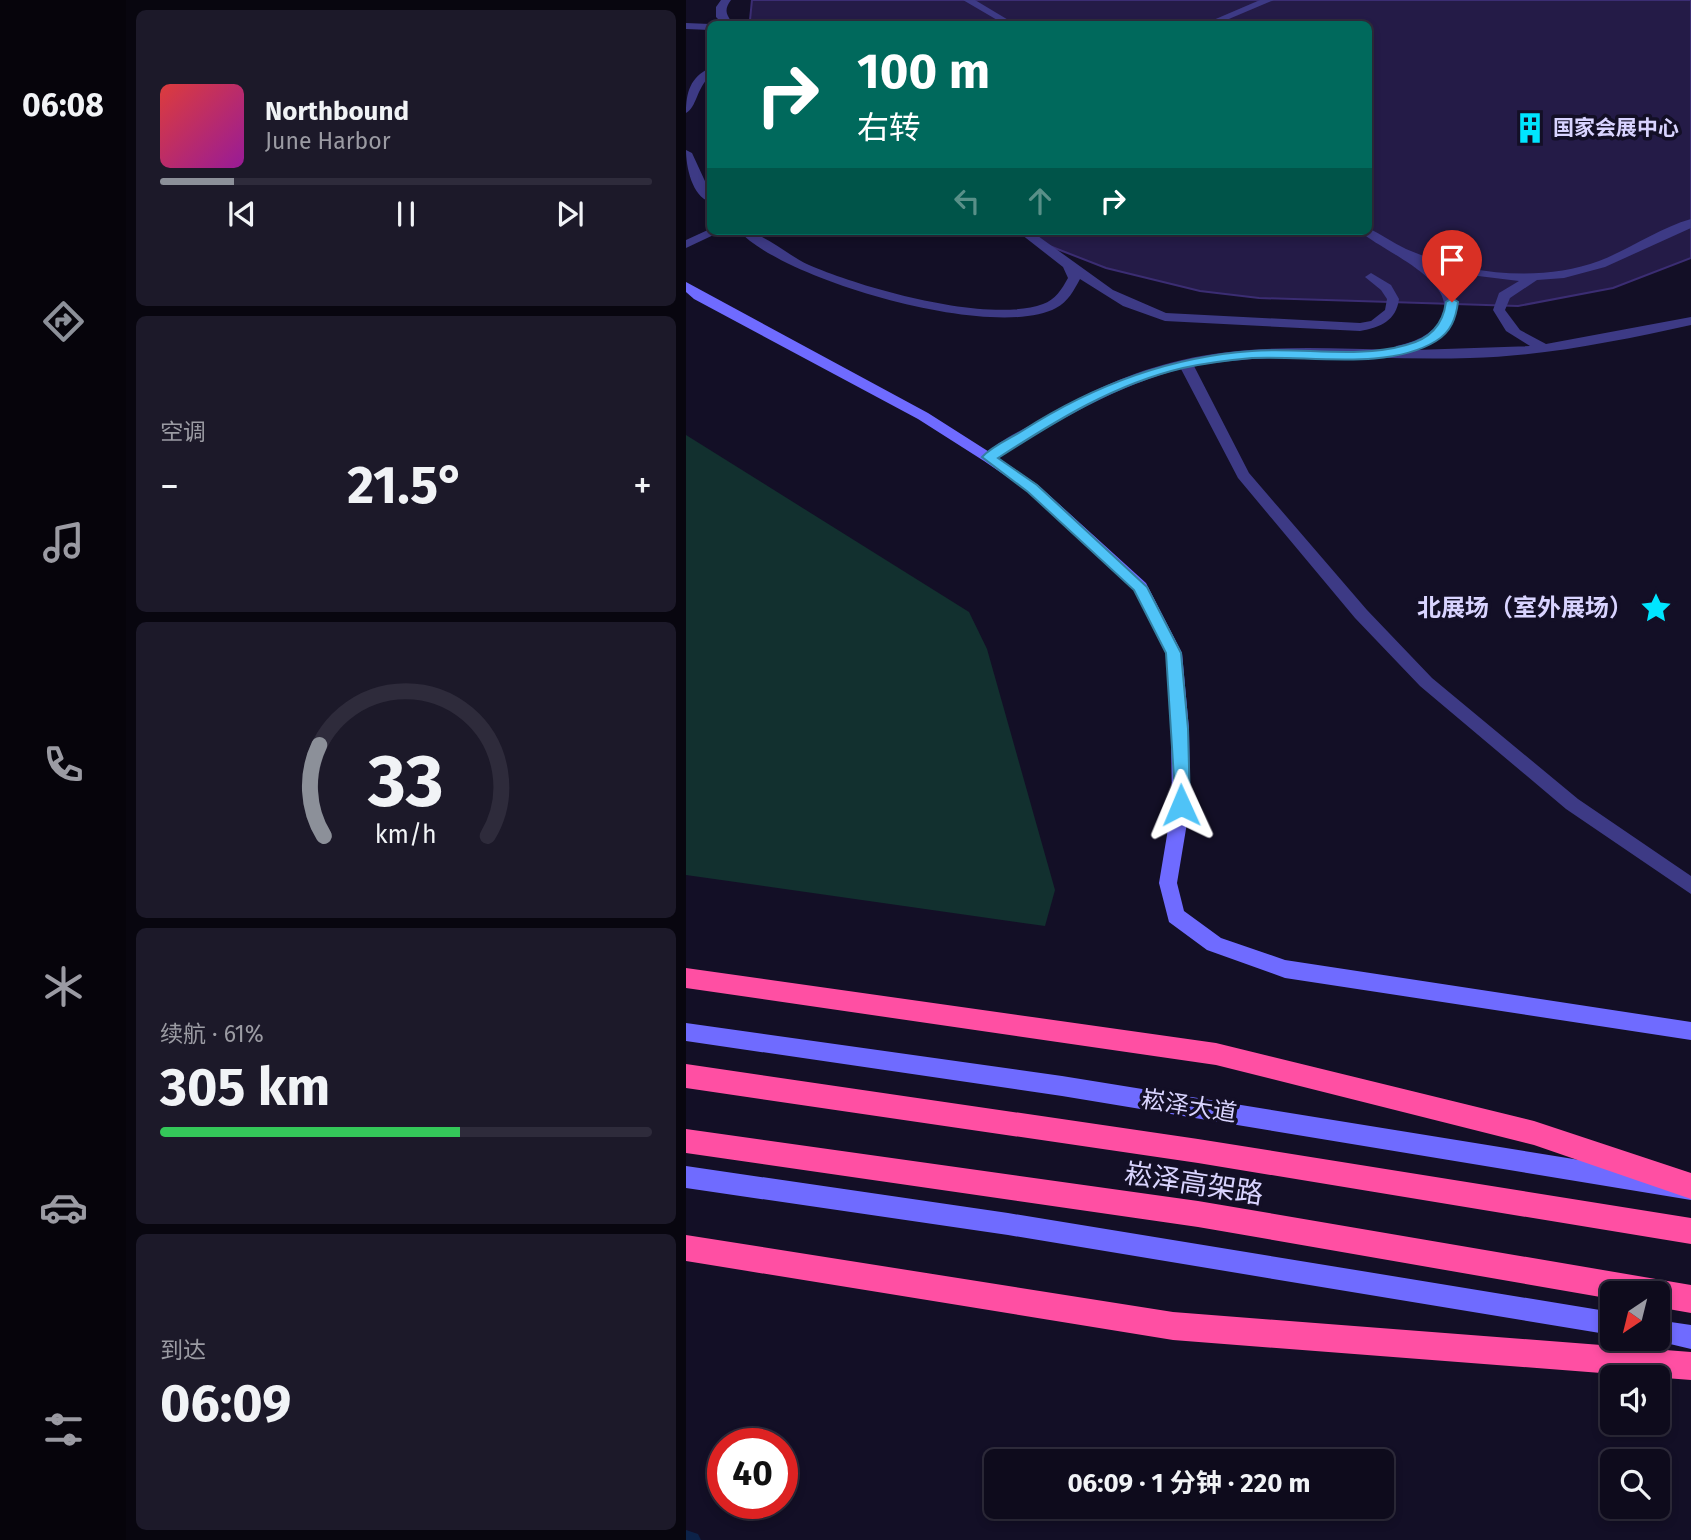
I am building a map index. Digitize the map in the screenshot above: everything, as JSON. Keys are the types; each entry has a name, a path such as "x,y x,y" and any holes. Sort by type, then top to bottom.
{"highway":[{"path":"686,978 1216,1055 1534,1133 1691,1188"},
{"name":"崧泽高架路","path":"686,1076 1211,1153 1691,1231"},
{"name":"崧泽高架路","path":"686,1141 1198,1214 1691,1299"},
{"path":"686,1248 1173,1326 1691,1366"}],"street":[{"path":"686,286 699,296 801,352 923,416 989,457 1033,488 1140,587 1174,653 1180,729 1181,805 1168,883 1176,916 1214,943 1285,969 1691,1031"},
{"name":"崧泽大道","path":"686,1032 1062,1086 1691,1188"},
{"path":"686,1177 1008,1224 1600,1322"},
{"path":"1670,1333 1691,1337"}],"lane":[{"path":"725,21 721,17 726,0"},
{"path":"968,0 1005,21"},
{"path":"1216,21 1269,0"},
{"path":"686,26 707,27"},
{"path":"686,110 696,83 707,73"},
{"path":"686,153 702,191 707,196"},
{"path":"1402,252 1478,273 1534,277 1586,269 1691,223"},
{"path":"1366,355 1410,348 1433,338 1450,320 1452,302 1442,285 1402,252 1372,234"},
{"path":"686,244 707,235"},
{"path":"751,235 773,251 843,283 928,304 995,312 1024,312 1045,308 1062,299 1074,278 1067,262"},
{"path":"1029,235 1125,303 1144,313 1197,321 1360,327 1375,324 1391,312 1393,299 1387,288 1371,277"},
{"path":"1534,277 1504,296 1499,310 1506,326 1521,338 1547,347"},
{"path":"989,457 1062,411 1130,379 1185,363 1252,355 1473,354 1604,340 1691,321"},
{"path":"1185,363 1243,475 1362,614 1426,682 1572,804 1691,886"}],"green space":[{"path":"686,435 969,612 987,649 1055,890 1045,926 686,875"}],"building":[{"name":"国家会展中心","path":"752,0 1691,0 1691,258 1613,288 1518,306 1259,298 1200,291 1106,268 1047,245 1033,235 1372,235 1372,21 750,20"}],"waterway":[{"path":"686,1539 692,1540"}],"place":[{"name":"国家会展中心","path":"1530,128"},
{"name":"北展场（室外展场）","path":"1656,608"}],"route":[{"path":"1181,805 1180,729 1174,653 1140,587 1033,488 989,457 1062,411 1130,379 1185,363 1252,355 1366,355 1410,348 1433,338 1450,320 1452,302"}]}
